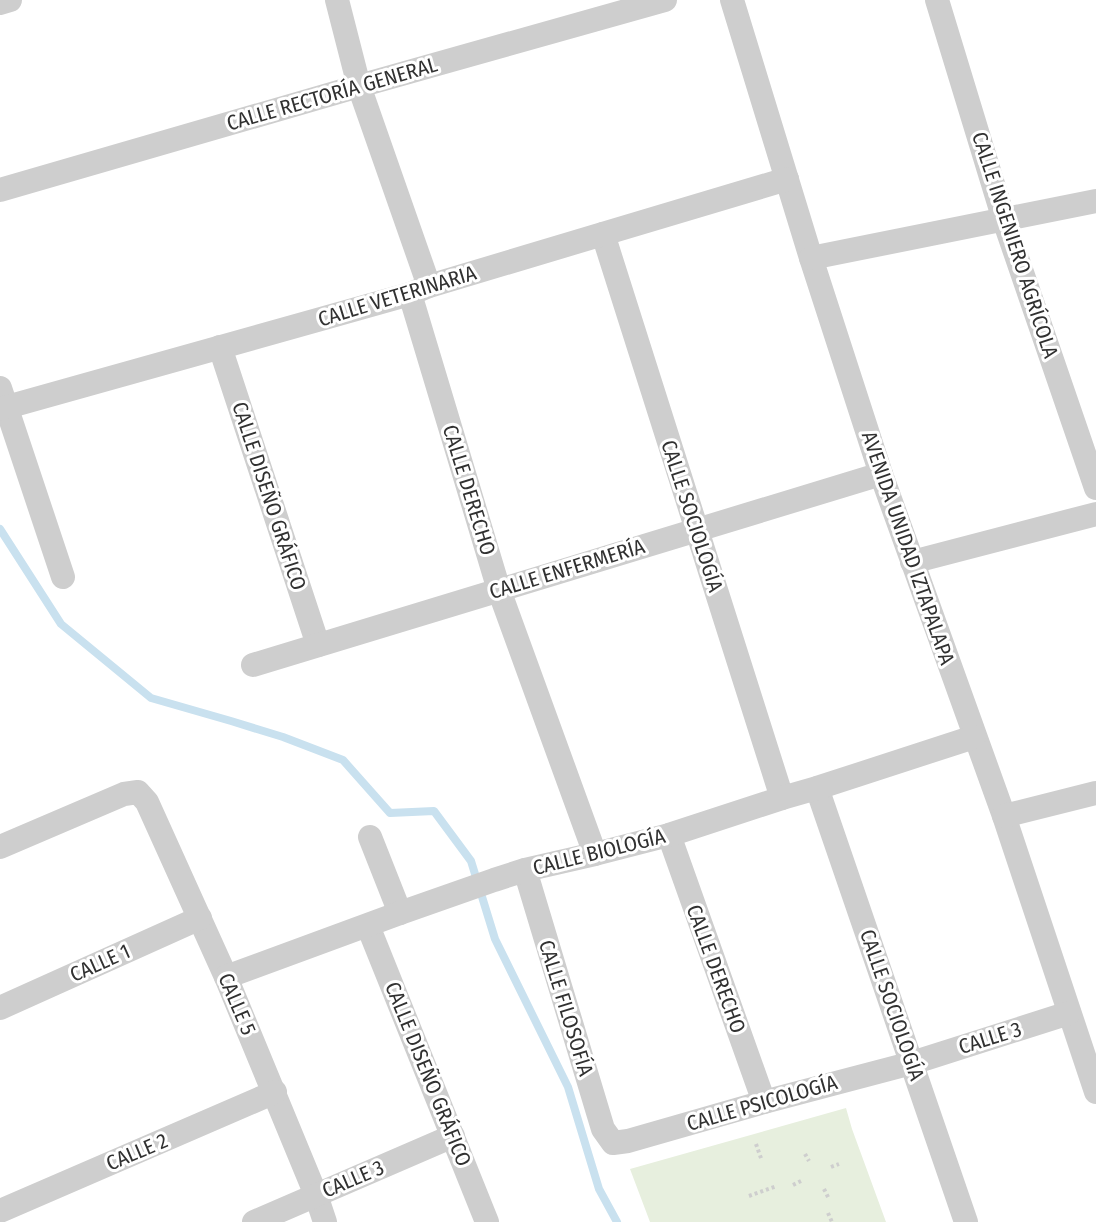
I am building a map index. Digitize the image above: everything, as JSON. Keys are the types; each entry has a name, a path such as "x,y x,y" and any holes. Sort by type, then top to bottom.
{"street":[{"path":"0,3 10,0"},
{"name":"CALLE DERECHO","path":"337,0 359,86 419,290 499,590 595,854"},
{"name":"CALLE RECTORÍA GENERAL","path":"0,190 665,0"},
{"name":"AVENIDA UNIDAD IZTAPALAPA","path":"732,0 811,258 881,474 1004,816 1095,1084"},
{"name":"CALLE INGENIERO AGRÍCOLA","path":"937,0 1004,220 1096,488"},
{"name":"CALLE VETERINARIA","path":"2,401 220,347 419,290 787,179"},
{"path":"811,258 1096,201"},
{"name":"CALLE SOCIOLOGÍA","path":"603,234 782,798"},
{"name":"CALLE DISEÑO GRÁFICO","path":"220,347 318,645"},
{"path":"2,401 63,577"},
{"name":"CALLE ENFERMERÍA","path":"253,665 881,474"},
{"path":"912,562 1096,514"},
{"name":"CALLE BIOLOGÍA","path":"226,977 525,870 669,835 974,737"},
{"name":"CALLE SOCIOLOGÍA","path":"817,788 966,1222"},
{"name":"CALLE 5","path":"0,847 124,794 138,792 147,802 275,1092 325,1222"},
{"path":"1004,816 1096,793"},
{"name":"CALLE DERECHO","path":"669,835 764,1102"},
{"path":"370,837 400,913"},
{"name":"CALLE FILOSOFÍA","path":"525,870 603,1129 613,1143"},
{"name":"CALLE 1","path":"0,1008 200,918"},
{"name":"CALLE DISEÑO GRÁFICO","path":"368,926 487,1222"},
{"name":"CALLE 3","path":"912,1062 1069,1013"},
{"name":"CALLE PSICOLOGÍA","path":"613,1143 628,1141 912,1062"},
{"name":"CALLE 2","path":"0,1211 275,1092"},
{"name":"CALLE 3","path":"254,1222 453,1137"}],"path":[{"path":"756,1144 762,1161"},
{"path":"805,1154 809,1161"},
{"path":"831,1167 840,1164"},
{"path":"793,1185 801,1181"},
{"path":"749,1196 777,1186"},
{"path":"824,1189 829,1199"},
{"path":"828,1213 832,1222"}],"green space":[{"path":"846,1108 886,1222 650,1222 630,1169"}],"waterway":[{"path":"0,529 61,624 151,698 283,737 343,760 390,813 434,811 471,861 495,939 568,1087 599,1189 617,1222"}]}
